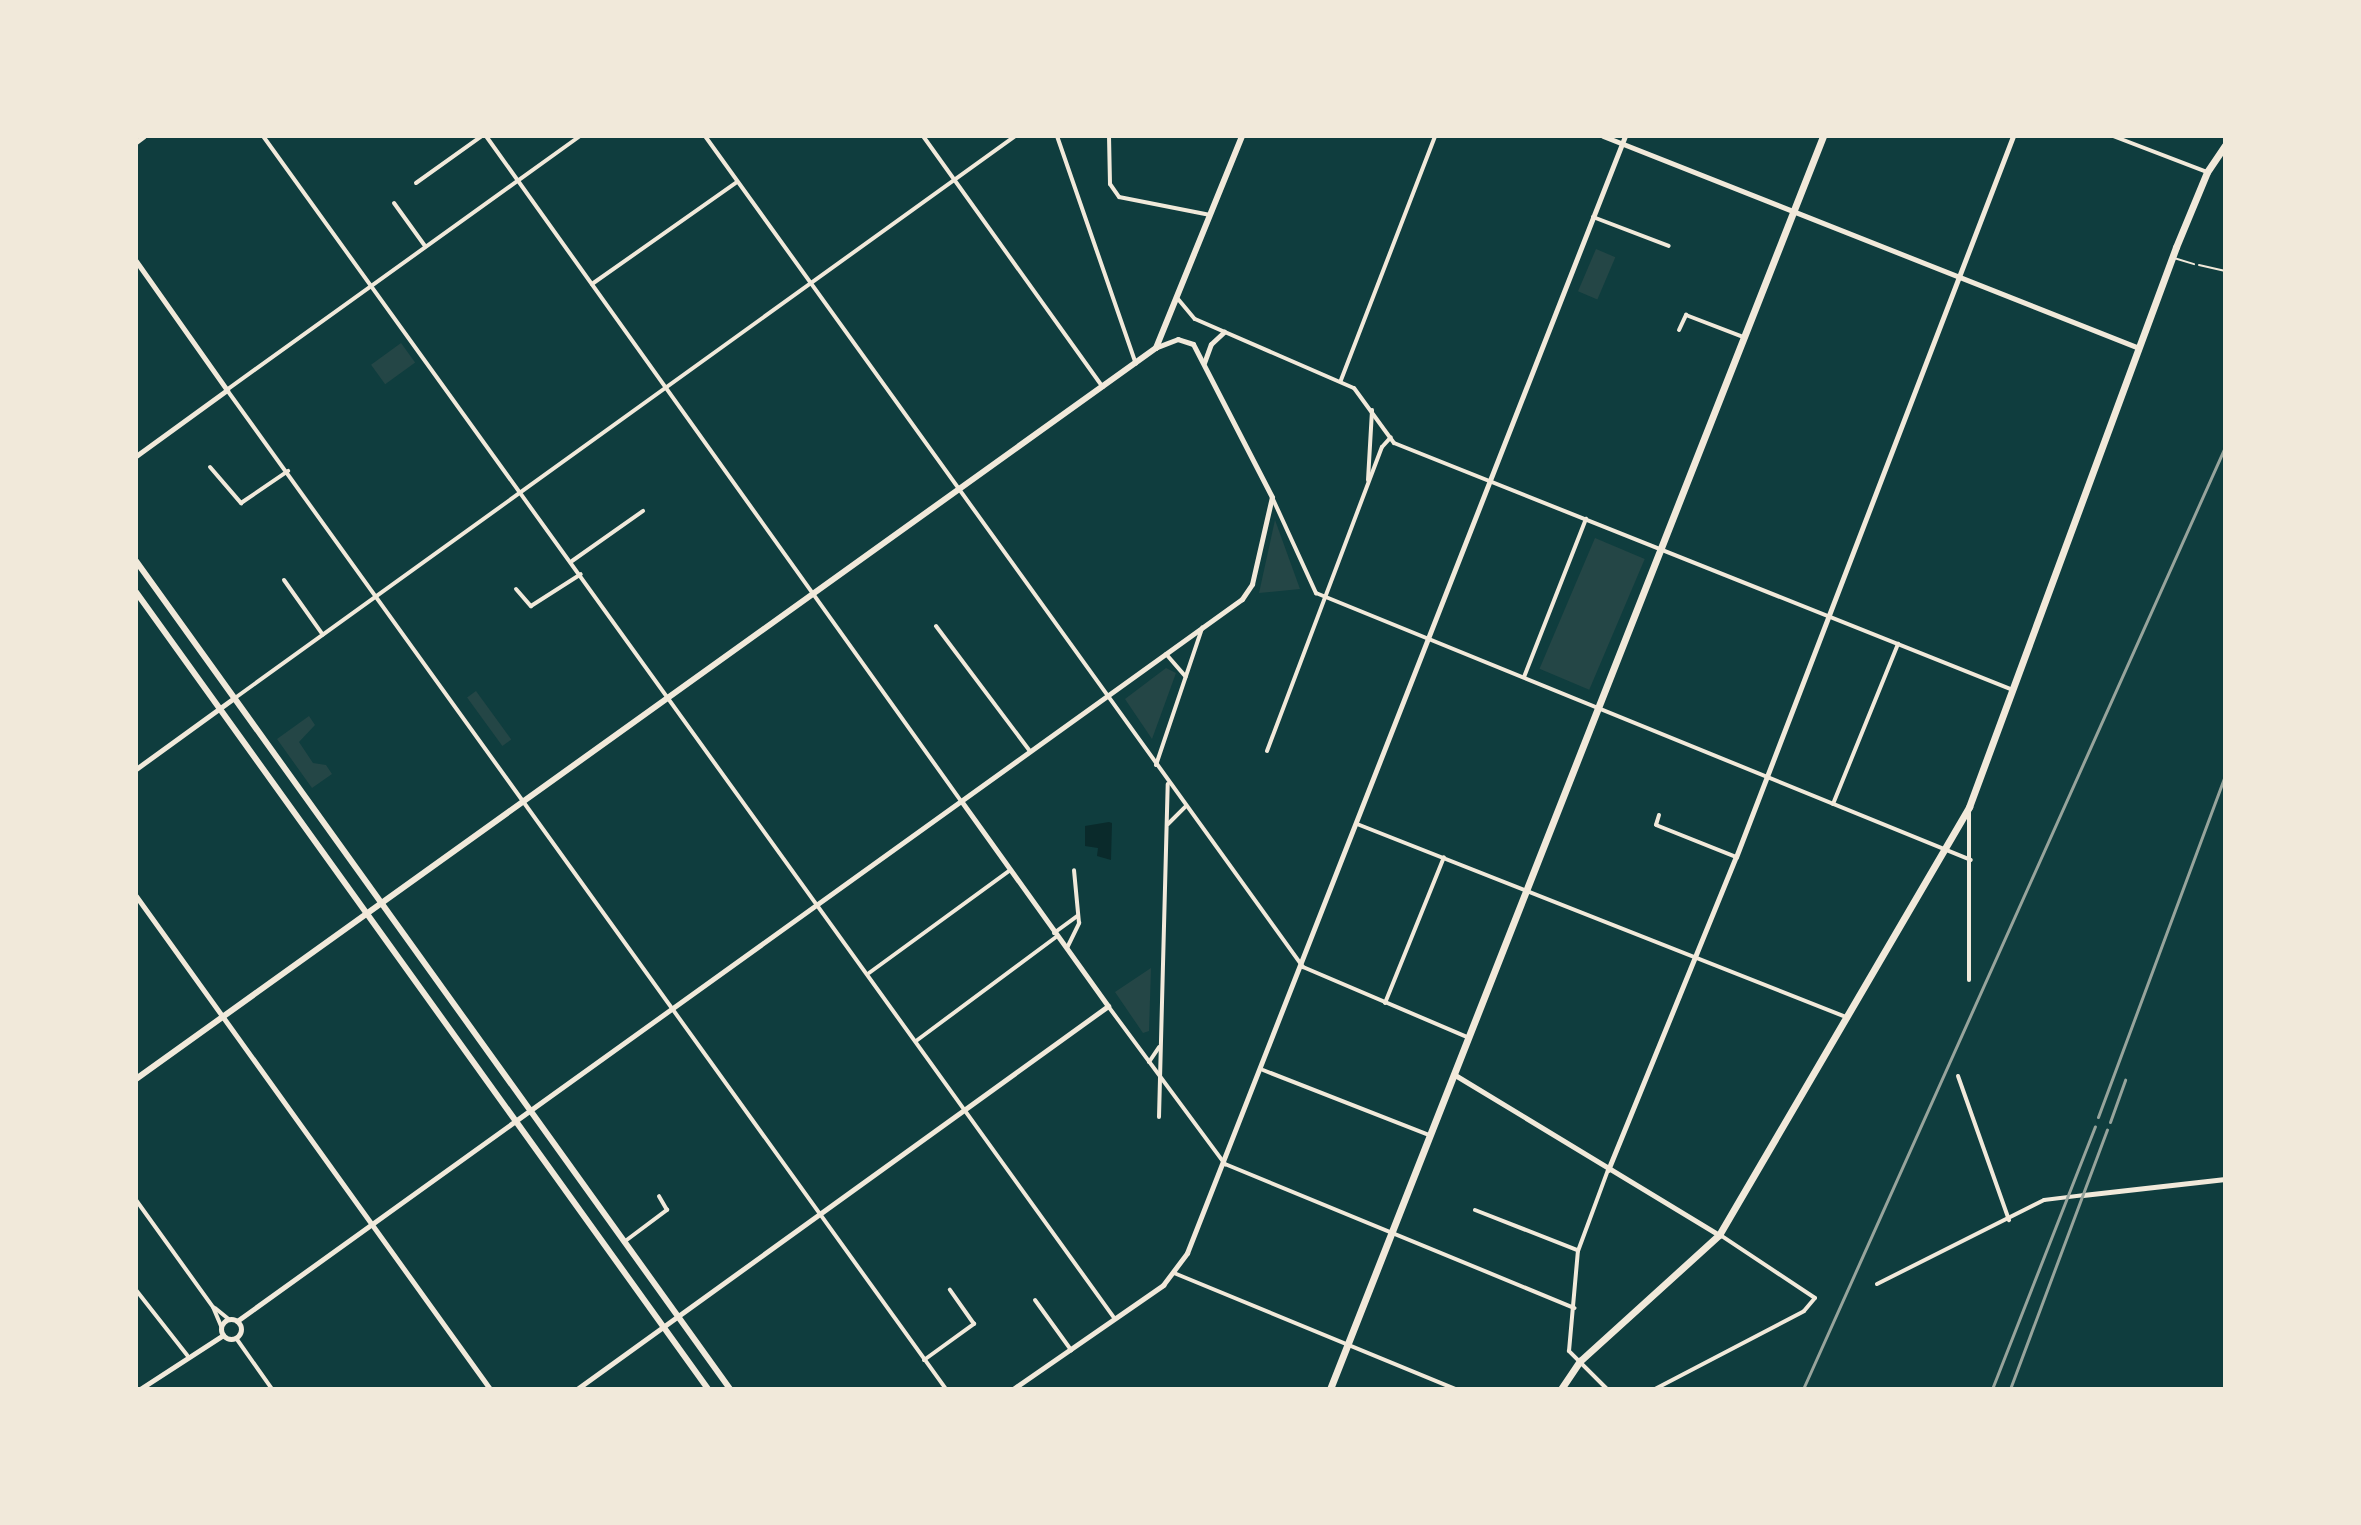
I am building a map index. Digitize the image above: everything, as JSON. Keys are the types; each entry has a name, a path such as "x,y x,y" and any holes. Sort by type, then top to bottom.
{"main road":[{"path":"136,1079 1156,348 1242,136"},
{"path":"1330,1389 1823,136"},
{"path":"1561,1389 1580,1361 1719,1235 1969,807 2015,691 2173,258 2207,172 2225,145"},
{"path":"136,561 526,1110 730,1389"},
{"path":"136,592 708,1389"}],"street":[{"path":"136,142 144,136"},
{"path":"263,136 374,285 1115,1319"},
{"path":"416,183 484,136 1055,935 1225,1164 1575,1308"},
{"path":"136,456 580,136"},
{"path":"705,136 960,490 1105,698 1303,967 1470,1038"},
{"path":"923,136 1103,387"},
{"path":"136,769 1015,136"},
{"path":"1057,136 1136,364"},
{"path":"1109,136 1110,184 1119,197 1211,215"},
{"path":"1341,380 1435,136"},
{"path":"1603,136 2140,348"},
{"path":"1013,1389 1072,1350 1174,1273 1225,1164 1263,1070 1427,639 1625,136"},
{"path":"1607,1389 1569,1351 1578,1251 1736,857 2013,136"},
{"path":"2113,136 2207,172"},
{"path":"592,284 738,181"},
{"path":"394,203 426,247"},
{"path":"1592,217 1669,246"},
{"path":"136,261 946,1389"},
{"path":"1177,298 1187,314 1341,380 1372,407 1391,437 1490,480 2015,691"},
{"path":"1679,330 1686,315 1745,338"},
{"path":"1203,364 1211,344 1224,332"},
{"path":"1156,348 1184,339 1203,364 1272,497 1316,593 1971,860"},
{"path":"1369,481 1372,407"},
{"path":"1267,751 1369,481 1391,437"},
{"path":"210,467 241,503 289,471"},
{"path":"222,1328 372,1224 512,1120 1242,599 1252,584 1272,497"},
{"path":"572,561 643,511"},
{"path":"1524,678 1586,519"},
{"path":"516,589 531,606 581,574"},
{"path":"284,580 323,635"},
{"path":"936,626 1030,751"},
{"path":"1156,765 1202,628"},
{"path":"1833,804 1898,644"},
{"path":"1166,654 1186,677"},
{"path":"1159,1117 1168,782"},
{"path":"1167,826 1186,806"},
{"path":"1969,807 1969,980"},
{"path":"1659,815 1658,826 1736,857"},
{"path":"1357,824 1847,1017"},
{"path":"1385,1003 1444,857"},
{"path":"1066,950 1077,930 1074,870"},
{"path":"868,974 1009,871"},
{"path":"136,896 490,1389"},
{"path":"916,1041 1077,916"},
{"path":"577,1389 1108,1006"},
{"path":"1149,1062 1161,1045"},
{"path":"1263,1070 1431,1136"},
{"path":"1455,1075 1814,1293 1804,1311 1655,1389"},
{"path":"1958,1076 2009,1220"},
{"path":"1877,1284 2044,1200 2225,1179"},
{"path":"624,1242 667,1210 659,1196"},
{"path":"136,1200 213,1307 223,1335"},
{"path":"1475,1210 1578,1251"},
{"path":"1174,1273 1455,1389"},
{"path":"136,1290 187,1355"},
{"path":"924,1360 974,1324 950,1290"},
{"path":"1035,1300 1072,1350"},
{"path":"213,1307 241,1330 236,1338"},
{"path":"140,1389 187,1355 223,1335 236,1338 272,1389"}],"lane":[{"path":"2173,258 2194,264"},
{"path":"2199,265 2225,271"}],"shaded area":[{"path":"1596,249 1615,257 1597,300 1578,291"},
{"path":"401,343 415,362 385,384 371,365"},
{"path":"1275,520 1300,589 1259,593"},
{"path":"1595,538 1645,559 1589,690 1540,669"},
{"path":"1166,668 1176,673 1152,739 1125,699"},
{"path":"476,691 511,740 502,746 467,697"},
{"path":"309,716 315,725 299,742 313,763 326,765 332,774 312,788 277,739"},
{"path":"1112,823 1111,860 1097,856 1098,848 1085,846 1085,826"},
{"path":"1151,968 1149,1031 1143,1033 1115,992"}],"railway":[{"path":"1803,1389 2225,447"},
{"path":"2098,1117 2225,776"},
{"path":"2110,1122 2125,1080"},
{"path":"1992,1389 2095,1126"},
{"path":"2010,1389 2107,1130"}]}
